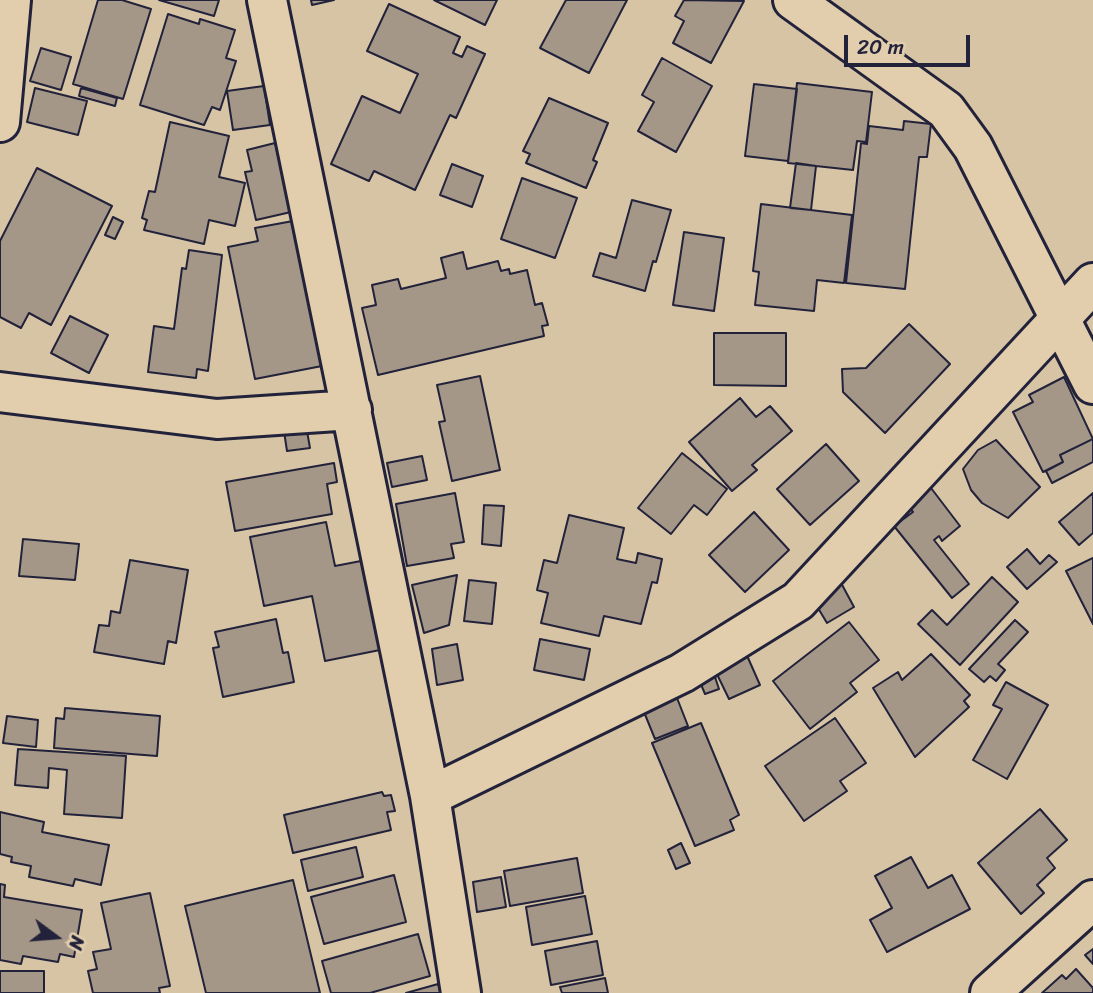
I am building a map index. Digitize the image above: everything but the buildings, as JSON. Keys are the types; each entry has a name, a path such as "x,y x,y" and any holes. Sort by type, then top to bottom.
{"street":[{"path":"0,122 11,0"},
{"path":"267,0 430,796 461,993"},
{"path":"793,0 946,110 973,147 1093,384"},
{"path":"430,796 682,673 798,601 1093,283"},
{"path":"0,392 217,419 352,410"},
{"path":"990,993 1093,900"}]}
